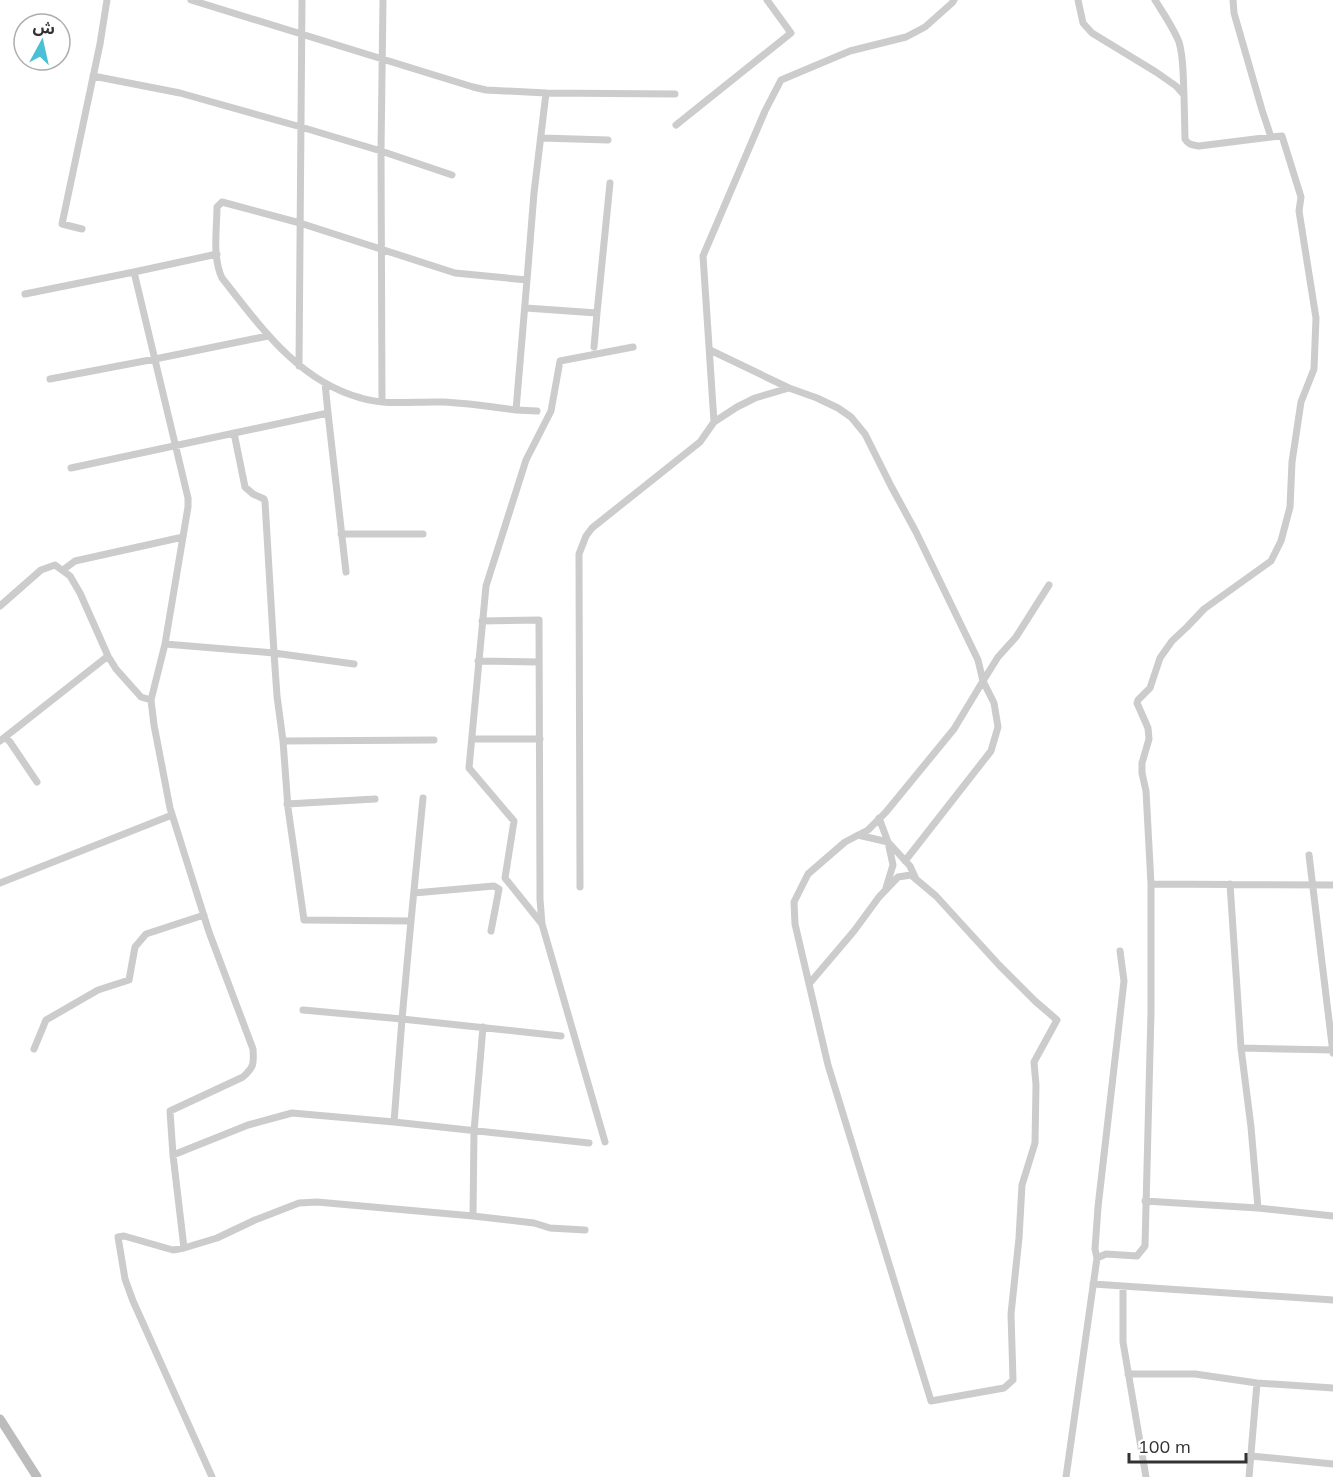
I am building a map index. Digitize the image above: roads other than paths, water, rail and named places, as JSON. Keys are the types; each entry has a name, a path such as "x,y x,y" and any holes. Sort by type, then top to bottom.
{"street":[{"path":"82,228 62,224 107,0"},
{"path":"191,0 479,88 546,93 675,93"},
{"path":"300,366 302,0"},
{"path":"382,402 383,0"},
{"path":"676,125 791,33 767,0"},
{"path":"714,422 703,256 765,111 781,80 850,51 906,37 925,27 954,0"},
{"path":"1078,0 1083,23 1092,33 1156,72 1176,86 1184,95"},
{"path":"1097,1258 1106,1254 1137,1256 1145,1246 1151,1012 1151,884 1146,791 1142,763 1149,739 1148,728 1137,703 1138,699 1150,688 1160,658 1172,640 1204,609 1271,561 1281,541 1290,507 1292,462 1301,402 1314,369 1316,318 1299,211 1301,197 1282,135 1192,146 1187,142 1185,139 1182,57 1178,41 1155,0"},
{"path":"1233,0 1234,13 1271,137"},
{"path":"93,76 180,93 301,127 452,175"},
{"path":"516,410 534,193 546,93"},
{"path":"541,138 608,140"},
{"path":"594,347 610,183"},
{"path":"527,280 455,273 300,223 222,202 217,207 216,255 218,271 222,278 268,336 300,366 325,383 362,399 382,402 444,402 537,411"},
{"path":"25,294 216,255"},
{"path":"134,272 188,498 187,516 165,644 151,700 155,735 172,815 204,915 253,1049 254,1063 243,1077 170,1112 184,1248"},
{"path":"526,308 597,313"},
{"path":"50,379 268,336"},
{"path":"543,924 506,878 514,821 469,768 486,586 526,460 551,411 560,361 633,347"},
{"path":"710,350 789,388 817,398 851,417 865,434 978,660 983,681 994,703 998,727 991,751 905,861"},
{"path":"325,383 346,572"},
{"path":"580,887 579,554 586,536 592,528 700,442 714,422 755,398 789,388"},
{"path":"71,468 328,413"},
{"path":"234,433 245,487 248,492 266,502 277,696 284,741 287,804 304,920 411,921"},
{"path":"342,534 423,534"},
{"path":"63,570 75,561 183,537"},
{"path":"0,606 41,570 55,565 70,576 80,593 116,669 141,697 151,700"},
{"path":"809,984 885,891 898,878 910,875 936,896 999,965 1057,1020 1034,1062 1035,1143 1022,1185 1011,1314 1013,1380 1004,1388 932,1401 828,1065 809,984 795,924 794,902 808,874 845,842 868,830 954,729 998,657 1016,637 1049,585"},
{"path":"482,621 539,620 540,899 543,924 604,1142"},
{"path":"165,644 354,664"},
{"path":"37,782 3,739 108,656"},
{"path":"478,661 539,662"},
{"path":"472,739 540,740"},
{"path":"284,741 435,740"},
{"path":"394,1122 423,798"},
{"path":"287,804 375,799"},
{"path":"0,883 172,815"},
{"path":"879,818 894,865 885,891"},
{"path":"858,835 888,842 910,866 915,879"},
{"path":"1241,1048 1333,1051 1310,855"},
{"path":"1151,884 1333,885"},
{"path":"1230,884 1241,1048 1258,1208"},
{"path":"414,892 494,886 499,889 491,931"},
{"path":"34,1049 46,1020 98,990 129,980 135,947 146,934 204,915"},
{"path":"1066,1477 1097,1258 1095,1249 1098,1207 1124,981 1120,951"},
{"path":"303,1010 561,1036"},
{"path":"473,1216 474,1131 483,1027"},
{"path":"173,1155 248,1125 292,1113 589,1143"},
{"path":"1145,1201 1258,1208 1333,1216"},
{"path":"212,1477 133,1301 125,1279 118,1237 124,1236 173,1250 217,1238 299,1203 317,1202 473,1216 534,1223 550,1228 585,1230"},
{"path":"1093,1284 1333,1300"},
{"path":"1123,1287 1124,1342 1146,1477"},
{"path":"1128,1374 1195,1374 1257,1383 1333,1388"},
{"path":"1249,1477 1257,1383"},
{"path":"0,1419 38,1477"},
{"path":"1251,1456 1333,1464"}]}
